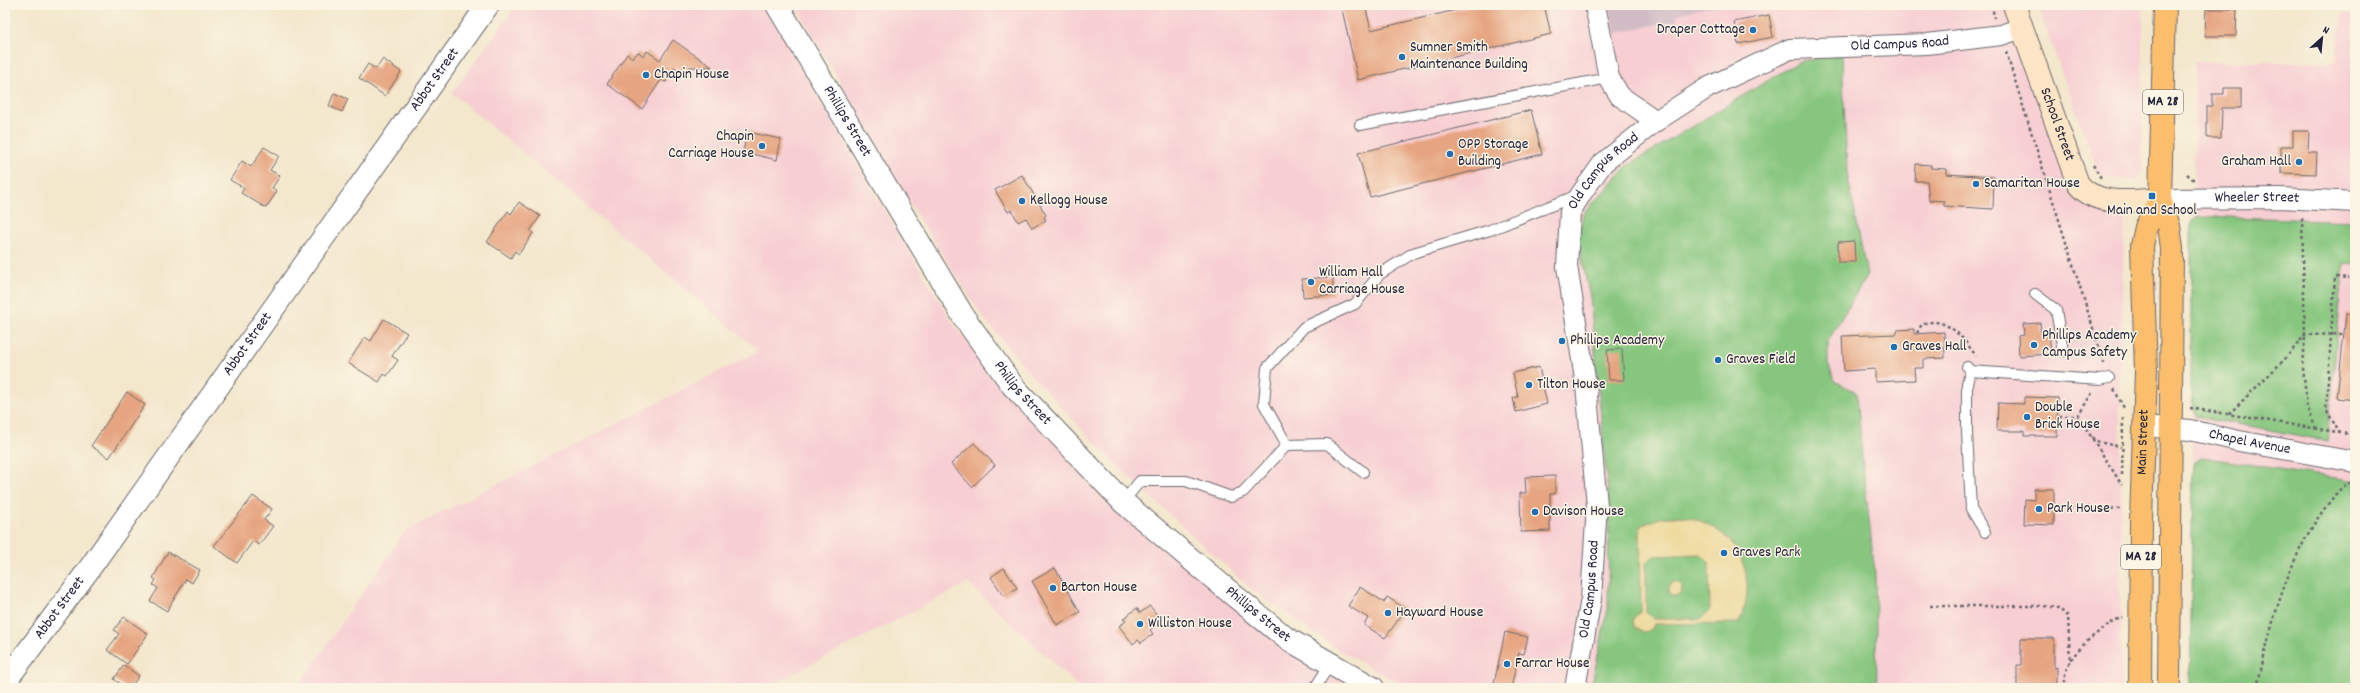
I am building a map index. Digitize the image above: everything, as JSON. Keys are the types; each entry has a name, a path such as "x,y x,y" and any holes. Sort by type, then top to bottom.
{"main road":[{"name":"School Street","path":"2014,5 2078,184 2082,190 2090,194 2113,200 2160,199"},
{"name":"Main Street","path":"2165,5 2160,199 2169,226 2172,248 2172,427 2169,688"},
{"name":"Main Street","path":"2140,688 2141,520 2146,372 2142,246 2146,227 2160,199"}],"street":[{"name":"Abbot Street","path":"5,682 91,566 488,5"},
{"name":"Phillips Street","path":"776,5 965,319 1013,386 1123,502 1286,638 1373,688"},
{"path":"1595,5 1609,78 1620,96 1656,121"},
{"name":"Old Campus Road","path":"1575,688 1591,599 1597,505 1586,385 1567,266 1570,212 1581,194 1603,163 1656,121 1707,88 1790,49 1927,44 2001,35 2022,28"},
{"name":"Wheeler Street","path":"2160,199 2280,198 2355,202"},
{"name":"Chapel Avenue","path":"2144,426 2172,427 2355,462"}],"lane":[{"path":"1360,125 1609,78"},
{"path":"1287,445 1264,404 1267,368 1304,327 1355,304 1380,274 1413,253 1490,230 1581,194"},
{"path":"2035,294 2056,310 2063,351"},
{"path":"1985,532 1971,509 1967,432 1968,369 2100,380 2109,378"},
{"path":"1123,502 1140,481 1186,480 1231,498 1243,492 1287,445 1327,444 1363,472"},
{"path":"1315,688 1330,664"}],"path":[{"path":"1991,5 1997,23"},
{"path":"2005,48 2109,378 2124,408"},
{"path":"2187,174 2197,183"},
{"path":"2302,215 2305,335 2303,368 2305,398 2316,429"},
{"path":"2340,434 2326,409 2330,334 2335,277 2349,278"},
{"path":"1917,334 1922,324 1930,321 1942,323 1958,333 1976,356"},
{"path":"2229,414 2285,359 2305,335 2344,334"},
{"path":"2078,416 2094,389 2109,378"},
{"path":"2190,408 2340,434 2355,435"},
{"path":"2060,416 2078,416"},
{"path":"2078,416 2122,485"},
{"path":"2089,434 2099,442 2121,447"},
{"path":"2257,688 2285,582 2302,546 2319,516 2343,485 2355,481"},
{"path":"2057,506 2122,509"},
{"path":"1930,606 2043,606 2058,608 2068,616 2070,663"},
{"path":"2068,688 2066,672 2080,648 2106,624 2122,616"}],"shaded area":[{"path":"517,5 764,5 911,255 951,320 985,365 1016,400 1357,688 1080,688 968,583 766,688 297,688 405,531 759,351 452,93"},
{"name":"Phillips Academy","path":"795,5 2005,5 2073,195 2087,206 2125,213 2120,372 2121,688 1412,688 1387,676 1340,651 1250,588 1127,475 1068,415 1024,366 982,316 921,222"},
{"path":"1609,5 1716,5 1677,14 1678,20 1615,33"},
{"path":"2037,5 2143,5 2142,171 2138,180 2110,178 2102,174 2097,168"},
{"path":"2342,13 2355,15 2355,688 2190,688 2195,62 2336,62"}],"green space":[{"path":"1842,55 1847,173 1867,275 1828,341 1828,364 1835,381 1857,393 1862,457 1875,574 1877,688 1591,688 1608,608 1609,505 1590,297 1578,241 1583,214 1627,166 1800,61"},
{"path":"2197,216 2355,221 2355,264 2344,263 2327,441 2195,416 2191,388 2191,224"},
{"path":"2202,457 2355,481 2355,688 2190,688 2193,463"}],"sand":[{"path":"1680,516 1699,521 1715,529 1728,540 1738,553 1745,569 1747,586 1745,604 1739,623 1654,624 1651,630 1644,632 1634,627 1633,619 1641,611 1640,526 1660,518","holes":["1701,554 1709,562 1710,610 1701,619 1654,619 1646,611 1646,563 1654,556"]},
{"path":"1672,582 1678,582 1682,586 1682,592 1678,596 1672,596 1668,592 1668,586"}],"building":[{"name":"Sumner Smith Maintenance Building","path":"1341,5 1365,5 1371,30 1477,5 1544,5 1551,34 1358,80"},
{"path":"2206,9 2237,9 2236,36 2205,36"},
{"name":"Draper Cottage","path":"1769,15 1773,37 1738,44 1734,22"},
{"name":"Chapin House","path":"673,40 712,67 690,67 686,74 674,67 666,82 661,80 642,109 607,84 627,54 633,58 638,52 644,56 647,51 660,60"},
{"path":"383,59 401,72 385,96 359,78 368,64 376,69"},
{"path":"2224,88 2241,88 2241,108 2222,108 2221,138 2207,138 2207,106 2212,106 2212,94 2224,94"},
{"path":"334,93 348,99 342,112 329,106"},
{"name":"OPP Storage Building","path":"1531,110 1542,154 1370,197 1358,153"},
{"name":"Graham Hall","path":"2293,131 2309,131 2308,152 2317,152 2316,174 2281,173 2281,146 2293,146"},
{"name":"Chapin Carriage House","path":"747,132 781,139 777,160 743,152"},
{"path":"264,147 279,156 270,170 280,176 272,188 277,191 266,208 241,193 244,188 230,180 242,161 251,167"},
{"name":"Samaritan House","path":"1916,164 1931,165 1931,168 1946,169 1946,174 1994,177 1993,209 1944,206 1944,201 1929,200 1927,181 1915,181"},
{"name":"Kellogg House","path":"1022,175 1046,215 1044,217 1046,220 1032,228 1026,218 1018,222 1012,210 1008,212 995,190"},
{"path":"519,202 540,216 530,231 533,233 519,254 515,251 511,258 487,242 508,211 511,214"},
{"path":"1854,241 1855,262 1838,262 1838,242"},
{"name":"William Hall Carriage House","path":"1333,277 1333,295 1303,297 1302,279"},
{"path":"2346,314 2355,314 2355,400 2337,398"},
{"path":"384,319 407,333 392,356 398,360 387,376 384,374 379,382 348,363 365,337 371,341"},
{"name":"Phillips Academy Campus Safety","path":"2040,323 2041,332 2049,331 2051,354 2019,356 2018,336 2024,335 2023,324"},
{"name":"Graves Hall","path":"1914,329 1914,334 1944,332 1945,358 1923,359 1923,368 1914,368 1915,380 1875,382 1875,369 1844,371 1842,336 1897,334 1897,330"},
{"path":"1622,349 1624,380 1609,380 1607,350"},
{"name":"Tilton House","path":"1539,367 1547,404 1516,412 1513,398 1518,397 1513,373"},
{"path":"127,392 145,405 109,458 91,446"},
{"name":"Double Brick House","path":"2024,397 2058,398 2057,436 2024,436 2024,431 1997,431 1998,403 2024,404"},
{"path":"974,443 995,465 972,487 951,464"},
{"name":"Davison House","path":"1555,476 1555,494 1550,494 1550,531 1521,532 1520,493 1526,493 1525,477"},
{"name":"Park House","path":"2034,489 2054,489 2054,525 2024,524 2025,499 2034,500"},
{"path":"253,496 272,509 264,520 273,526 259,545 253,541 237,563 214,546"},
{"path":"168,552 200,570 192,583 186,579 167,611 150,601 158,588 153,585 156,580 153,578"},
{"path":"1004,568 1017,588 1004,596 991,577"},
{"name":"Barton House","path":"1055,568 1080,612 1057,625 1032,581"},
{"name":"Hayward House","path":"1360,587 1384,602 1387,597 1406,609 1385,638 1364,625 1368,618 1348,606"},
{"name":"Williston House","path":"1150,606 1162,621 1150,630 1153,634 1141,643 1138,640 1133,644 1119,626 1126,621 1123,619 1137,608 1140,613"},
{"path":"124,617 148,634 127,664 107,650 119,634 114,630"},
{"name":"Farrar House","path":"1505,632 1528,637 1524,654 1519,653 1511,688 1493,688"},
{"path":"2021,638 2054,638 2054,668 2057,667 2057,688 2017,688 2017,665 2021,665"},
{"path":"124,665 139,676 130,688 126,688 114,679"}],"place":[{"name":"Draper Cottage","path":"1753,30"},
{"name":"Sumner Smith Maintenance Building","path":"1402,57"},
{"name":"Chapin House","path":"646,75"},
{"name":"Chapin Carriage House","path":"762,146"},
{"name":"OPP Storage Building","path":"1450,154"},
{"name":"Graham Hall","path":"2299,162"},
{"name":"Samaritan House","path":"1976,184"},
{"name":"Main and School","path":"2152,196"},
{"name":"Kellogg House","path":"1022,201"},
{"name":"William Hall Carriage House","path":"1311,282"},
{"name":"Phillips Academy","path":"1562,341"},
{"name":"Phillips Academy Campus Safety","path":"2034,345"},
{"name":"Graves Hall","path":"1894,347"},
{"name":"Graves Field","path":"1718,360"},
{"name":"Tilton House","path":"1529,385"},
{"name":"Double Brick House","path":"2027,417"},
{"name":"Park House","path":"2039,509"},
{"name":"Davison House","path":"1535,512"},
{"name":"Graves Park","path":"1724,553"},
{"name":"Barton House","path":"1053,588"},
{"name":"Hayward House","path":"1388,613"},
{"name":"Williston House","path":"1140,624"},
{"name":"Farrar House","path":"1507,664"}]}
